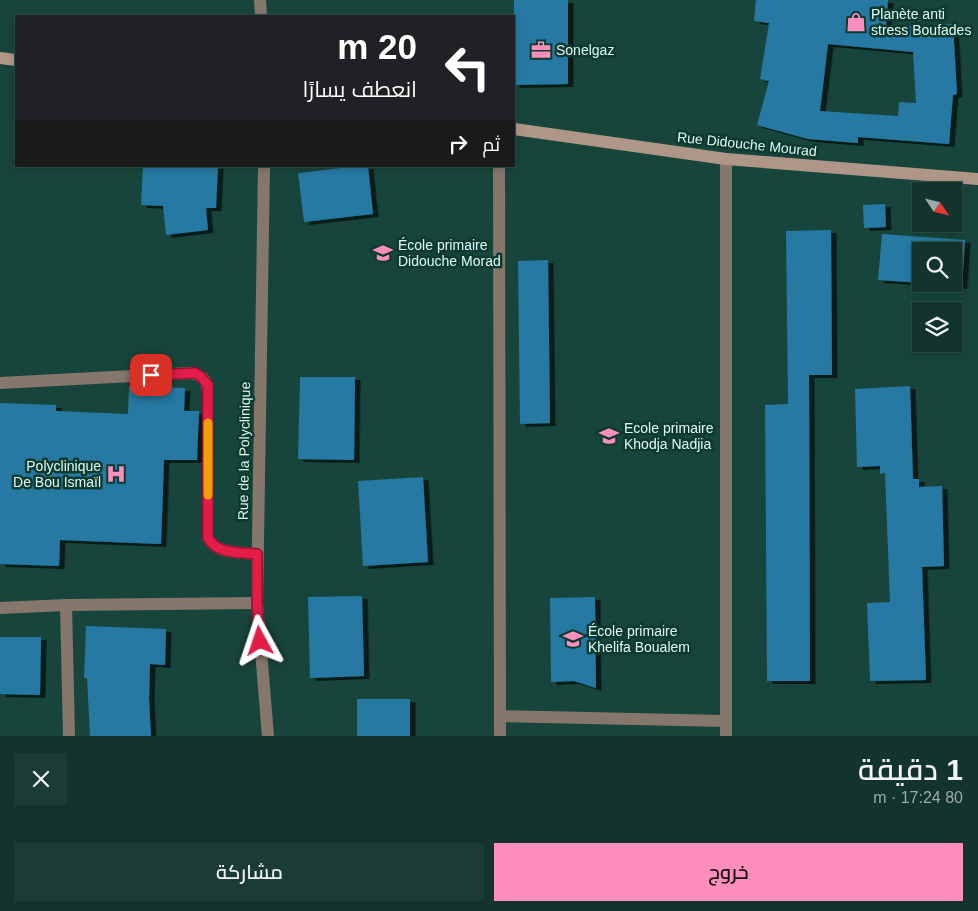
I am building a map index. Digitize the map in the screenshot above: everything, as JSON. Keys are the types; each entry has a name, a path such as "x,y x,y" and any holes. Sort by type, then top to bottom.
{"main road":[{"path":"0,58 15,60"},
{"name":"Rue Didouche Mourad","path":"515,129 726,159 978,179"}],"street":[{"path":"260,0 261,15"},
{"path":"726,159 726,736"},
{"name":"Rue de la Polyclinique","path":"264,167 257,603 268,736"},
{"path":"499,167 500,736"},
{"path":"0,383 189,373 200,376 208,385 208,538 212,545 218,549 257,554"},
{"path":"0,608 66,605 257,603"},
{"path":"66,605 69,736"},
{"path":"500,716 726,722"}],"building":[{"name":"Sonelgaz","path":"514,0 568,0 568,84 515,85"},
{"path":"756,0 888,0 886,27 953,24 957,94 953,95 949,144 858,137 858,143 808,139 757,125 769,81 760,79 769,23 754,21","holes":["828,44 913,52 916,103 899,102 898,116 820,111"]},
{"path":"143,167 218,167 216,208 206,208 208,230 166,235 163,206 141,205"},
{"path":"350,167 368,167 373,214 304,222 298,173"},
{"path":"885,204 886,227 864,228 863,205"},
{"path":"831,230 832,375 809,375 810,681 767,681 765,405 788,404 786,231"},
{"path":"882,234 965,240 962,286 962,242 912,242 912,282 878,280"},
{"path":"548,260 550,423 520,424 518,261"},
{"path":"300,377 355,377 354,460 298,459"},
{"path":"129,386 185,388 184,411 199,411 197,460 164,460 161,544 60,540 59,566 0,564 0,403 56,405 56,411 128,414"},
{"path":"910,386 913,479 919,479 919,487 942,486 944,566 922,567 926,680 870,681 867,603 890,602 885,473 880,474 880,466 857,467 855,389"},
{"path":"423,477 428,562 363,566 358,481"},
{"path":"362,596 364,676 310,678 308,597"},
{"name":"École primaire Khelifa Boualem","path":"595,597 596,688 574,681 551,682 550,598"},
{"path":"86,626 166,629 165,665 150,664 151,736 90,736 87,678 84,678"},
{"path":"0,637 41,637 40,695 0,694"},
{"path":"357,699 410,699 410,736 357,736"}],"slow traffic":[{"path":"208,423 208,495"}],"place":[{"name":"Planète anti stress Boufades","path":"856,22"},
{"name":"Sonelgaz","path":"541,50"},
{"name":"École primaire Didouche Morad","path":"383,253"},
{"name":"Ecole primaire Khodja Nadjia","path":"609,436"},
{"name":"Polyclinique De Bou Ismaïl","path":"116,474"},
{"name":"École primaire Khelifa Boualem","path":"573,639"}],"route":[{"path":"151,375 195,373 205,380 208,385 208,538 212,545 218,549 257,554 257,603 260,641"}]}
